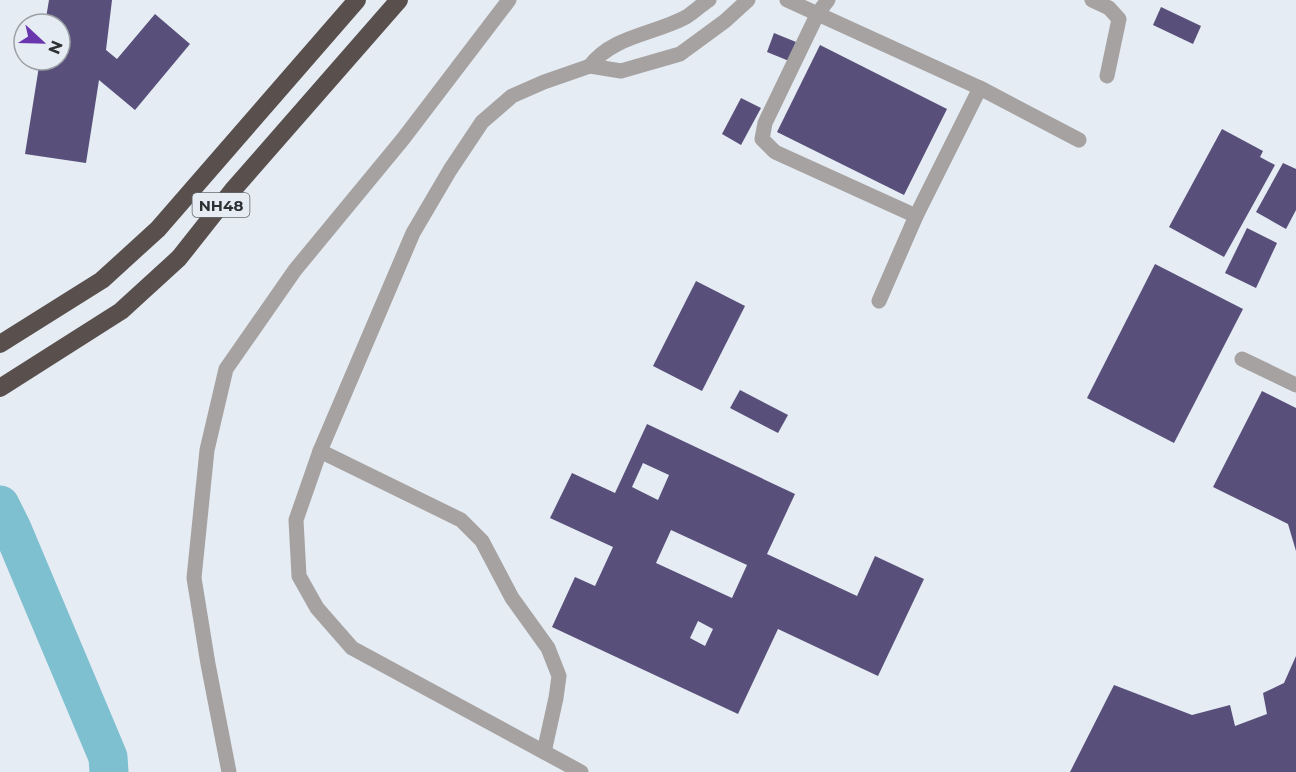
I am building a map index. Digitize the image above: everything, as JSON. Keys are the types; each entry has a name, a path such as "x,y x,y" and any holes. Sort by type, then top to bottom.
{"highway":[{"name":"NH48","path":"0,344 102,280 158,229 357,0"},
{"name":"NH48","path":"8,383 121,311 179,258 232,191 399,0"}],"street":[{"path":"229,772 194,578 207,450 226,369 295,270 403,139 509,0"},
{"path":"590,66 609,48 686,16 709,0"},
{"path":"581,772 352,648 317,608 299,576 296,520 320,451 413,233 450,170 482,122 512,96 590,66 615,72 680,54 725,21 748,0"},
{"path":"787,0 980,88 1079,140"},
{"path":"828,0 818,13 765,123 762,139 775,152 916,216"},
{"path":"1092,0 1108,8 1119,19 1107,76"},
{"path":"879,301 916,216 980,88"},
{"path":"1242,359 1296,385"},
{"path":"320,451 461,520 482,541 512,598 548,648 559,676 544,752"}],"building":[{"path":"49,0 112,0 106,50 117,59 155,14 190,44 135,110 99,80 86,163 25,154 38,72 72,72 72,12 47,12"},
{"path":"1161,7 1201,26 1193,44 1153,25"},
{"path":"774,33 796,42 789,61 767,52"},
{"path":"820,45 947,109 904,195 777,132"},
{"path":"741,98 761,108 741,145 722,134"},
{"path":"1222,129 1263,151 1260,157 1275,165 1224,257 1169,227"},
{"path":"1283,163 1296,169 1296,210 1286,229 1256,212"},
{"path":"1247,228 1277,243 1256,288 1225,273"},
{"path":"1155,264 1243,309 1174,443 1087,398"},
{"path":"696,281 745,306 702,391 653,366"},
{"path":"740,390 788,415 778,433 730,408"},
{"path":"1262,391 1296,408 1296,551 1288,524 1213,487"},
{"path":"647,424 795,494 767,554 857,596 875,556 924,579 878,676 778,629 738,714 552,627 575,577 595,586 613,547 550,518 572,473 615,493","holes":["643,463 669,475 658,500 632,487","671,530 747,565 732,598 656,563","698,621 713,629 705,646 690,638"]},
{"path":"1296,656 1296,772 1070,772 1114,685 1192,715 1230,705 1235,726 1267,714 1263,693 1284,683"}],"waterway":[{"path":"0,505 108,757 109,772"}]}
